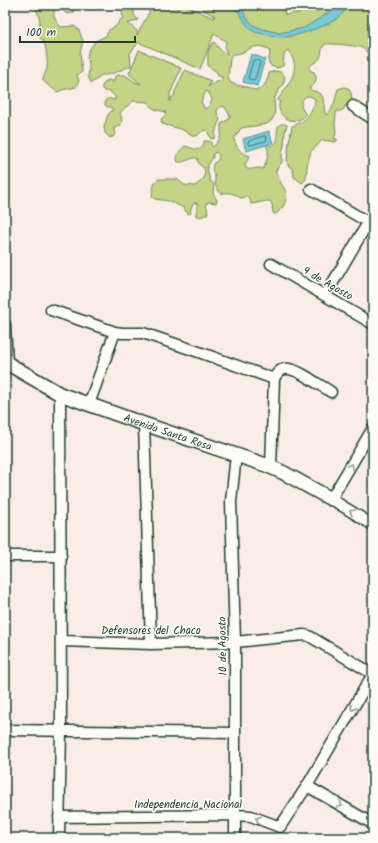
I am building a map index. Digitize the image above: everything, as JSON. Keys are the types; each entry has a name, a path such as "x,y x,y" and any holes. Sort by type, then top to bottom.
{"main road":[{"name":"Avenida Santa Rosa","path":"6,363 60,394 272,467 331,499"}],"street":[{"path":"354,106 373,119"},
{"path":"311,189 371,220 325,296"},
{"name":"9 de Agosto","path":"271,264 373,324"},
{"path":"51,310 115,332 143,333 274,379"},
{"path":"5,324 6,363"},
{"path":"89,404 115,332"},
{"path":"272,467 274,379 277,374 281,370 287,368 295,370 331,392"},
{"path":"59,838 62,731 60,394"},
{"path":"144,424 151,644"},
{"path":"373,428 331,499 373,525"},
{"name":"10 de Agosto","path":"235,838 235,642 231,501 236,455"},
{"path":"5,556 61,556"},
{"name":"Defensores del Chaco","path":"61,641 151,644 235,642 304,635 309,636 373,674"},
{"name":"Independencia Nacional","path":"59,817 235,815 251,816 280,827 307,786 373,674"},
{"path":"5,730 234,733"},
{"path":"307,786 373,824"}],"green space":[{"path":"34,5 75,5 73,13 67,14 57,6 54,12 54,17 61,27 74,26 79,30 83,41 80,53 82,72 77,75 79,81 76,87 57,92 43,80 47,68 47,55 44,43 36,32 40,22 39,15"},
{"path":"114,5 148,5 134,9 134,15 138,20 127,24 132,26 137,31 137,35 153,5 184,5 214,18 215,16 203,10 203,5 264,5 270,9 273,9 278,5 286,5 284,13 286,15 299,13 317,7 324,8 332,5 373,5 373,61 366,51 360,47 326,44 322,48 320,58 309,68 314,72 316,79 315,83 309,88 312,91 321,94 326,115 333,107 338,89 345,87 348,88 352,99 344,109 337,111 335,124 336,133 334,139 337,139 337,141 322,140 311,151 307,166 306,179 302,183 294,177 293,170 288,165 289,142 292,126 302,122 306,118 315,103 315,99 307,96 302,100 301,106 306,115 301,119 291,120 286,118 280,111 280,101 277,101 292,78 294,72 294,62 288,50 284,55 283,66 277,68 271,66 268,61 270,55 269,49 263,47 258,46 233,54 230,59 228,78 231,83 259,90 267,81 269,73 275,71 281,72 285,77 283,84 274,100 275,114 272,120 267,124 241,128 234,139 239,150 250,156 245,164 246,168 263,169 268,155 266,144 272,146 277,142 278,126 280,124 287,125 282,152 282,162 276,170 276,173 287,195 283,207 275,214 273,213 272,204 270,201 251,204 248,197 240,198 231,193 221,194 216,186 215,176 212,170 213,164 218,160 219,156 216,152 213,154 207,168 210,181 214,184 213,193 217,200 216,203 206,203 207,214 204,216 196,216 198,204 194,203 190,214 187,213 184,208 169,201 155,199 152,197 155,183 158,179 177,179 184,185 194,186 204,178 204,168 199,164 197,158 178,162 178,155 185,146 197,150 202,148 204,141 211,142 213,147 218,142 221,135 221,124 229,119 230,116 225,107 221,107 217,110 220,119 216,129 215,138 211,139 207,130 202,131 197,136 194,136 181,129 162,124 161,120 166,112 153,108 147,102 133,101 121,112 122,122 120,126 114,128 115,134 112,138 112,136 110,138 105,133 104,127 108,115 113,110 111,107 105,105 105,100 115,100 115,97 111,92 104,91 102,86 106,81 109,80 113,82 116,75 125,75 141,84 129,74 139,50 181,68 170,94 169,101 171,101 171,98 175,95 174,94 185,70 211,81 208,87 222,80 222,77 218,76 217,72 208,66 208,53 214,42 222,52 227,54 225,48 226,41 214,34 200,69 138,42 130,53 131,66 113,73 101,75 91,83 88,76 88,52 95,41 106,36 109,30 115,27 123,17 122,10 116,8","holes":["206,91 209,93 212,100 210,105 205,109 201,102"]}],"water":[{"path":"230,5 240,5 246,17 253,25 279,33 304,28 339,5 351,5 335,20 324,26 288,37 282,37 257,33 251,30 238,11"},
{"path":"251,54 265,59 257,86 243,82"},
{"path":"269,131 273,143 246,151 243,139"}]}
